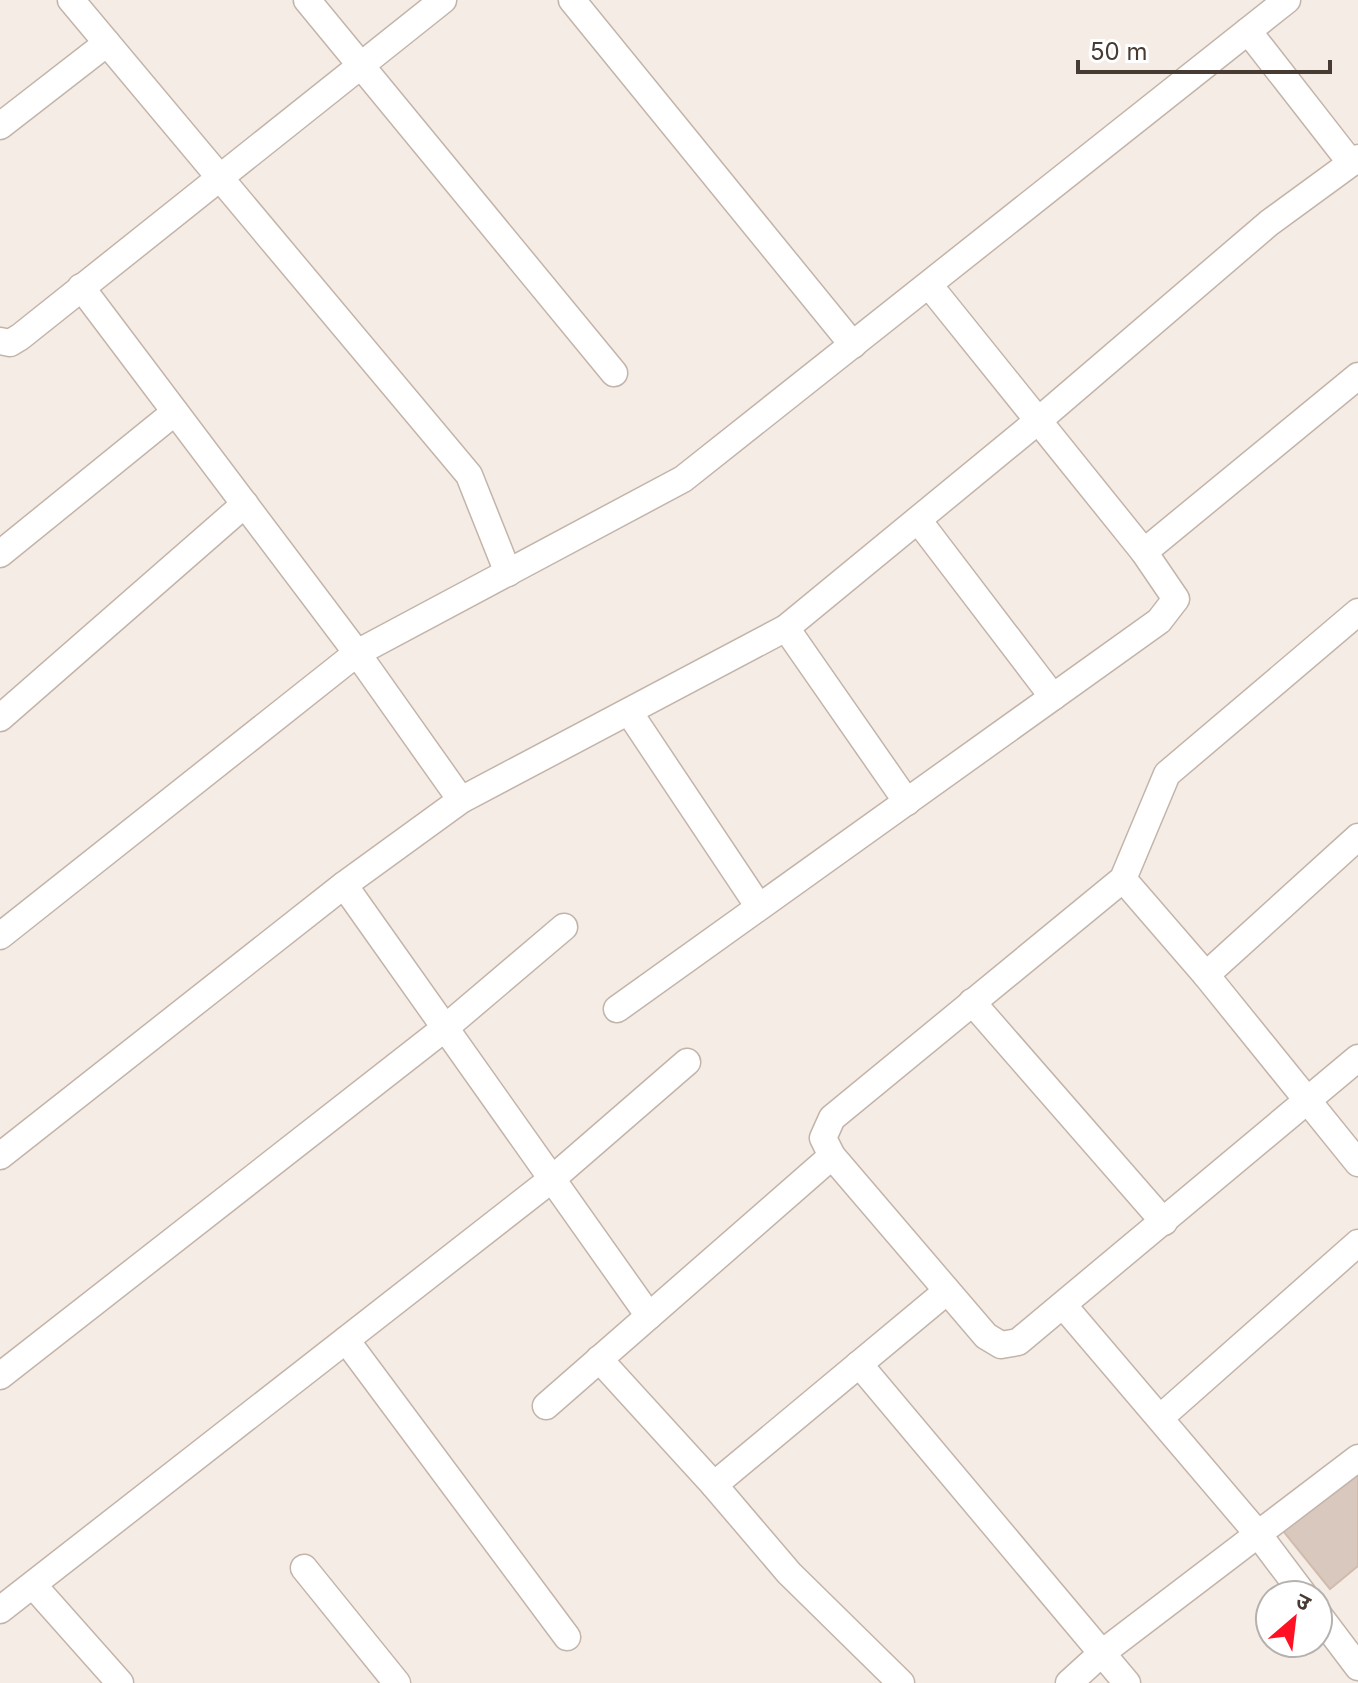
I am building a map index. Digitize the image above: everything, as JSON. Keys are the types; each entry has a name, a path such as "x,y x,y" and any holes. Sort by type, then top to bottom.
{"street":[{"path":"71,0 469,475 508,573"},
{"path":"307,0 614,373"},
{"path":"0,341 10,343 20,337 443,0"},
{"path":"572,0 853,345"},
{"path":"0,936 357,653 683,479 1287,0"},
{"path":"0,1156 344,885 461,800 786,628 1039,420 1269,223 1355,161 1248,31"},
{"path":"0,126 107,43"},
{"path":"617,1009 1159,621 1176,599 1144,552 929,285"},
{"path":"81,287 357,653 461,800"},
{"path":"1144,552 1358,376"},
{"path":"0,554 175,412"},
{"path":"0,718 245,504"},
{"path":"918,520 1053,697"},
{"path":"1358,612 1167,774 1123,879 832,1118 823,1138 832,1156 947,1291 986,1336 1001,1345 1018,1342 1358,1058"},
{"path":"786,628 907,802"},
{"path":"629,712 759,907"},
{"path":"1206,975 1358,837"},
{"path":"1123,879 1206,975 1358,1163"},
{"path":"344,885 649,1316"},
{"path":"0,1376 445,1028 564,927"},
{"path":"972,1002 1164,1222"},
{"path":"0,1610 552,1179 687,1062"},
{"path":"546,1406 832,1156"},
{"path":"1160,1418 1358,1243"},
{"path":"714,1485 947,1291"},
{"path":"1063,1305 1258,1534 1292,1579"},
{"path":"346,1340 567,1637"},
{"path":"599,1359 789,1573 901,1683"},
{"path":"859,1364 1127,1683"},
{"path":"1069,1683 1102,1653 1358,1458"},
{"path":"304,1568 397,1683"},
{"path":"33,1585 120,1683"},
{"path":"1334,1635 1358,1667"}],"building":[{"path":"1358,1470 1358,1566 1334,1586 1334,1579 1322,1579 1283,1531"}]}
